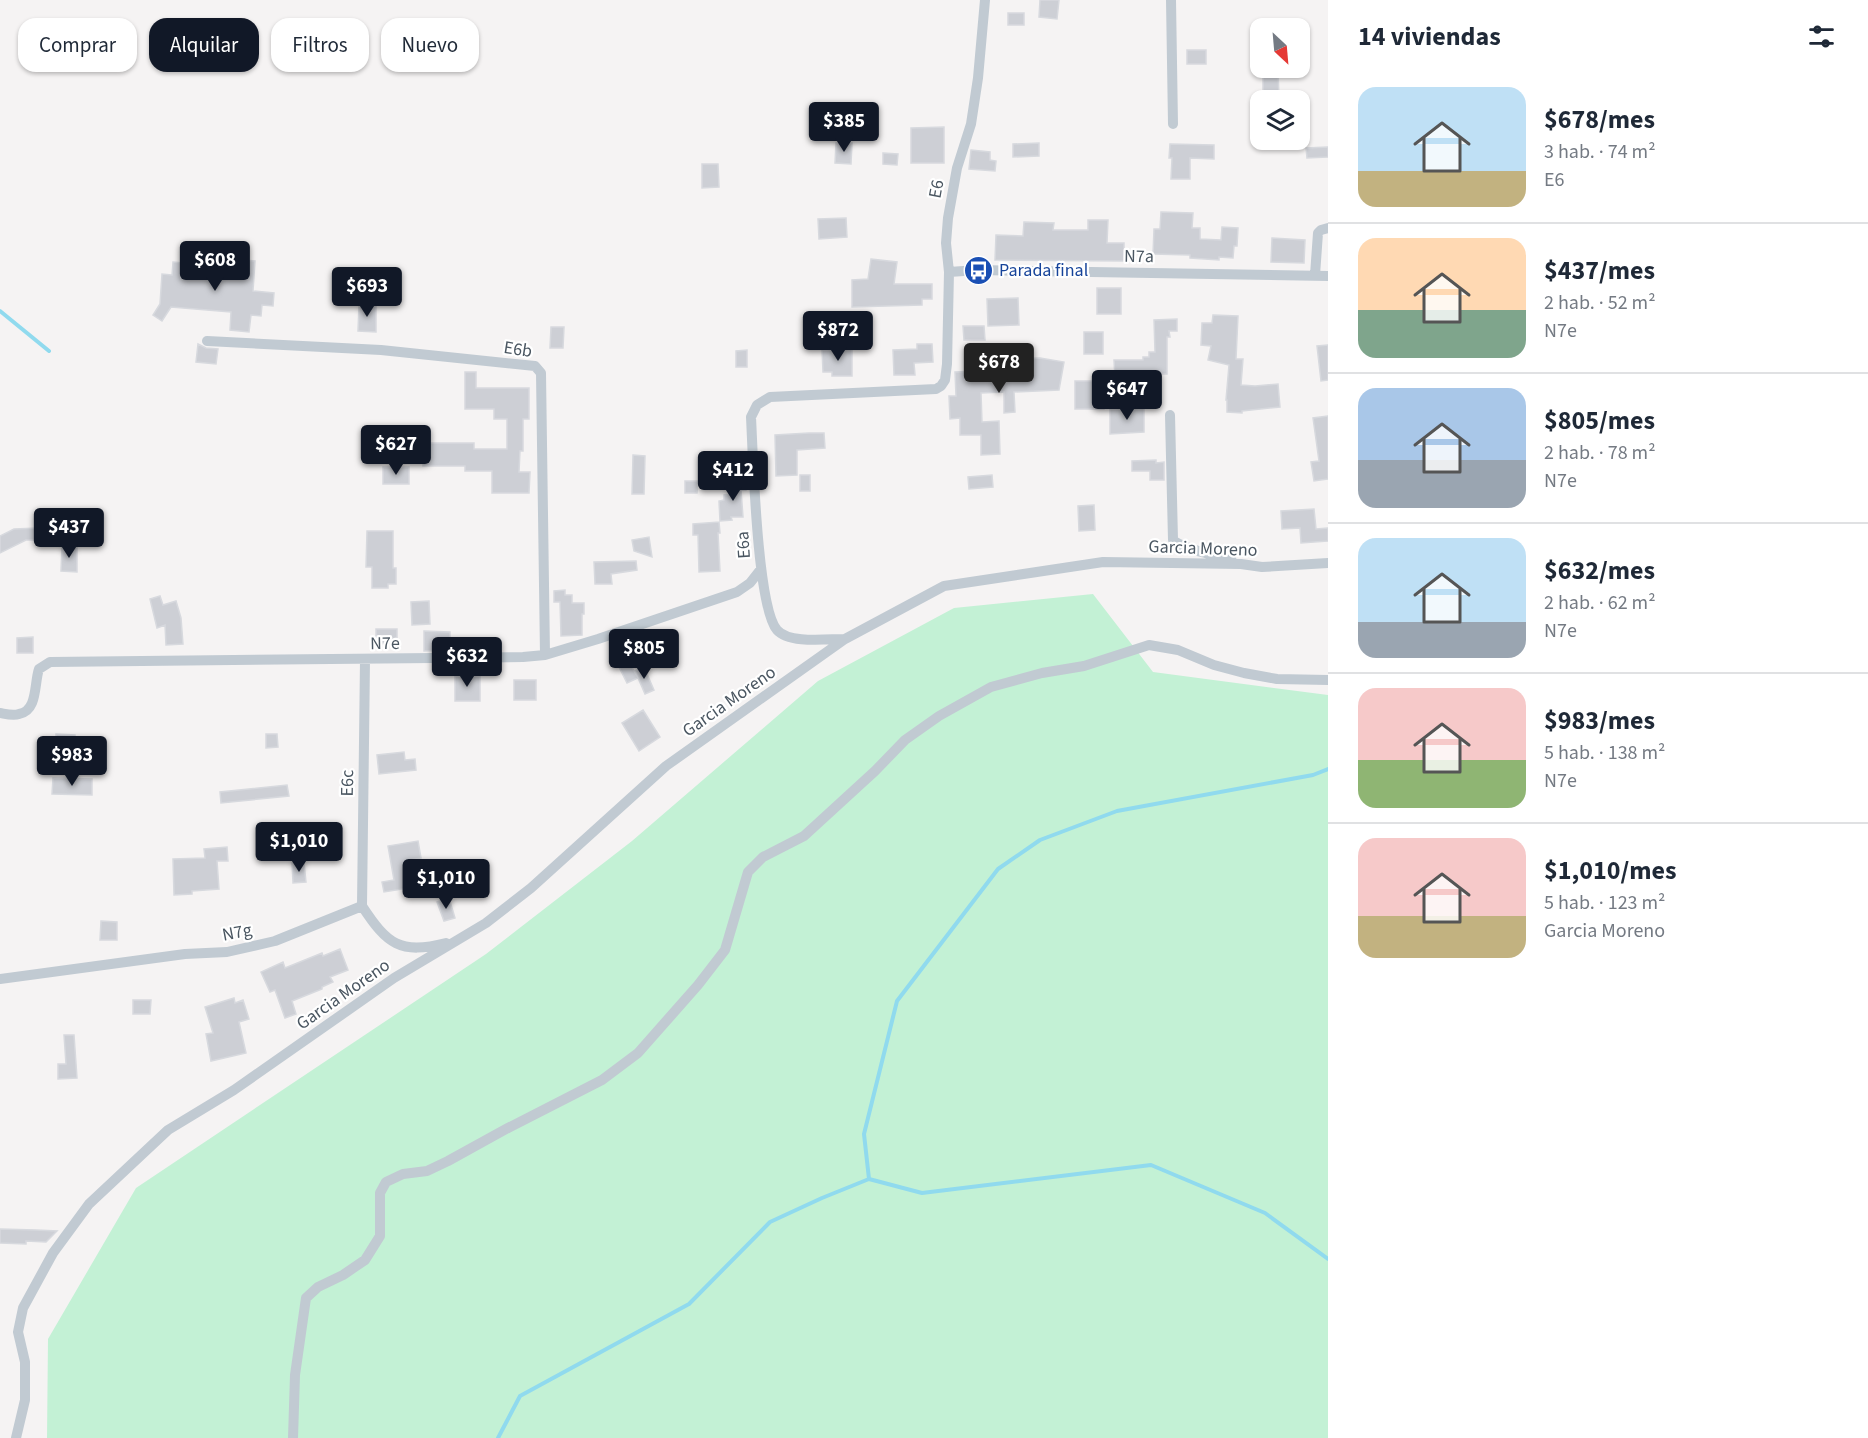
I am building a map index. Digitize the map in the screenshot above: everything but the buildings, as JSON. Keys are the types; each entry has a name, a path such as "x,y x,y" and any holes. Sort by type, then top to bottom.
{"street":[{"name":"E6","path":"753,411 763,400 782,395 936,389 945,380 949,272 946,243 948,218 957,168 971,124 985,0"},
{"path":"1171,0 1173,124"},
{"path":"1315,275 1318,233 1328,228"},
{"name":"N7a","path":"949,272 978,270 1328,276"},
{"name":"E6b","path":"207,341 381,350 535,366 541,373 545,655"},
{"name":"E6a","path":"753,411 751,417 761,569"},
{"path":"1170,415 1173,540 1179,546 1241,564"},
{"name":"Garcia Moreno","path":"16,1438 25,1400 26,1383 18,1325 22,1308 53,1253 89,1204 168,1130 234,1090 394,978 486,923 531,888 666,766 845,639 944,586 1103,562 1241,564 1262,567 1328,563"},
{"path":"761,569 771,619 778,631 788,638 845,639"},
{"name":"N7e","path":"0,713 17,715 27,711 35,692 39,669 50,662 365,660 545,655 737,592 750,583 761,569"},
{"path":"293,1438 295,1375 306,1298 318,1287 343,1275 365,1260 380,1236 380,1193 386,1182 403,1174 428,1171 448,1161 602,1080 638,1053 698,985 725,950 748,873 763,857 804,836 876,771 905,740 939,716 991,687 1042,673 1084,666 1149,645 1178,650 1214,665 1244,673 1277,679 1328,680"},
{"name":"E6c","path":"362,906 365,660"},
{"path":"362,906 378,930 398,945 430,947 457,940"},
{"name":"N7g","path":"0,979 185,954 227,952 275,940 362,906"}],"green space":[{"path":"1093,594 1153,672 1328,695 1328,1438 47,1438 48,1339 136,1188 486,954 632,841 818,681 954,608"}],"waterway":[{"path":"0,311 49,351"},
{"path":"869,1179 864,1134 897,1001 998,869 1040,840 1117,811 1313,775 1328,769"},
{"path":"498,1438 520,1396 689,1304 770,1222 869,1179 922,1193 1151,1165 1265,1213 1328,1259"}],"place":[{"name":"Parada final","path":"978,270"}]}
